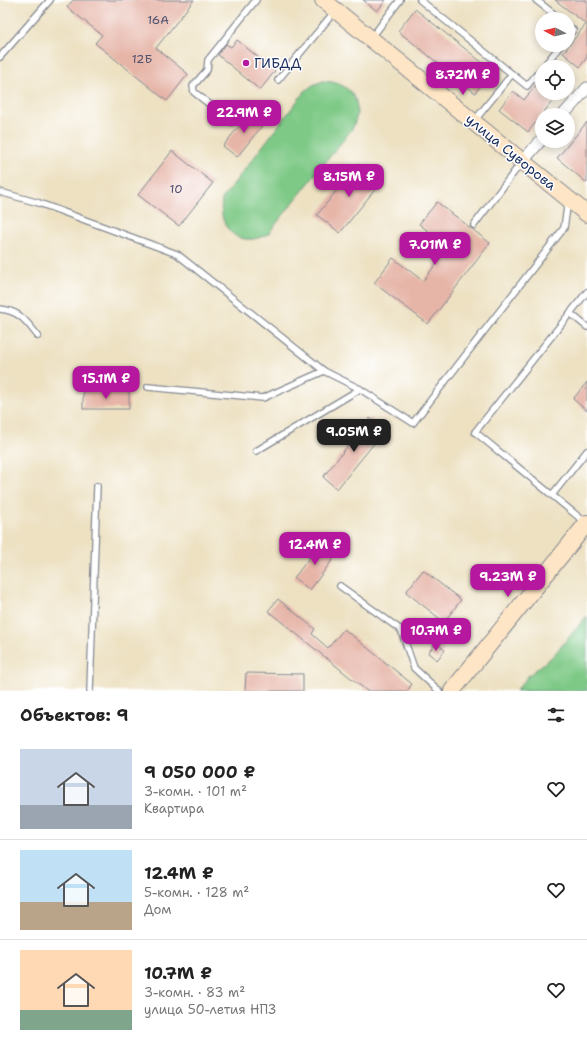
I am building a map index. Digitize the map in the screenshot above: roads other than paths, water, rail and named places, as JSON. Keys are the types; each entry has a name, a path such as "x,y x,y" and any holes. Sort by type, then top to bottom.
{"main road":[{"name":"улица Суворова","path":"323,0 587,214"},
{"path":"452,691 587,523"}],"street":[{"path":"569,108 587,88"},
{"path":"522,162 535,147"}],"lane":[{"path":"0,57 50,0"},
{"path":"232,122 194,92 193,86 207,70 208,60 256,0"},
{"path":"370,38 400,0"},
{"path":"420,0 527,86 535,76"},
{"path":"536,0 551,12"},
{"path":"278,80 335,10"},
{"path":"548,60 555,52"},
{"path":"473,122 512,74"},
{"path":"474,225 522,162"},
{"path":"0,192 39,203 177,254 324,371 360,389 413,423 564,228 569,199"},
{"path":"587,292 475,432 587,523"},
{"path":"0,310 7,310 21,316 38,336"},
{"path":"570,313 587,327"},
{"path":"148,387 263,398 324,371"},
{"path":"256,451 360,389"},
{"path":"552,495 587,451"},
{"path":"90,691 97,486"},
{"path":"340,586 401,630 414,668 439,691"}],"place":[{"name":"ГИБДД","path":"246,63"}]}
